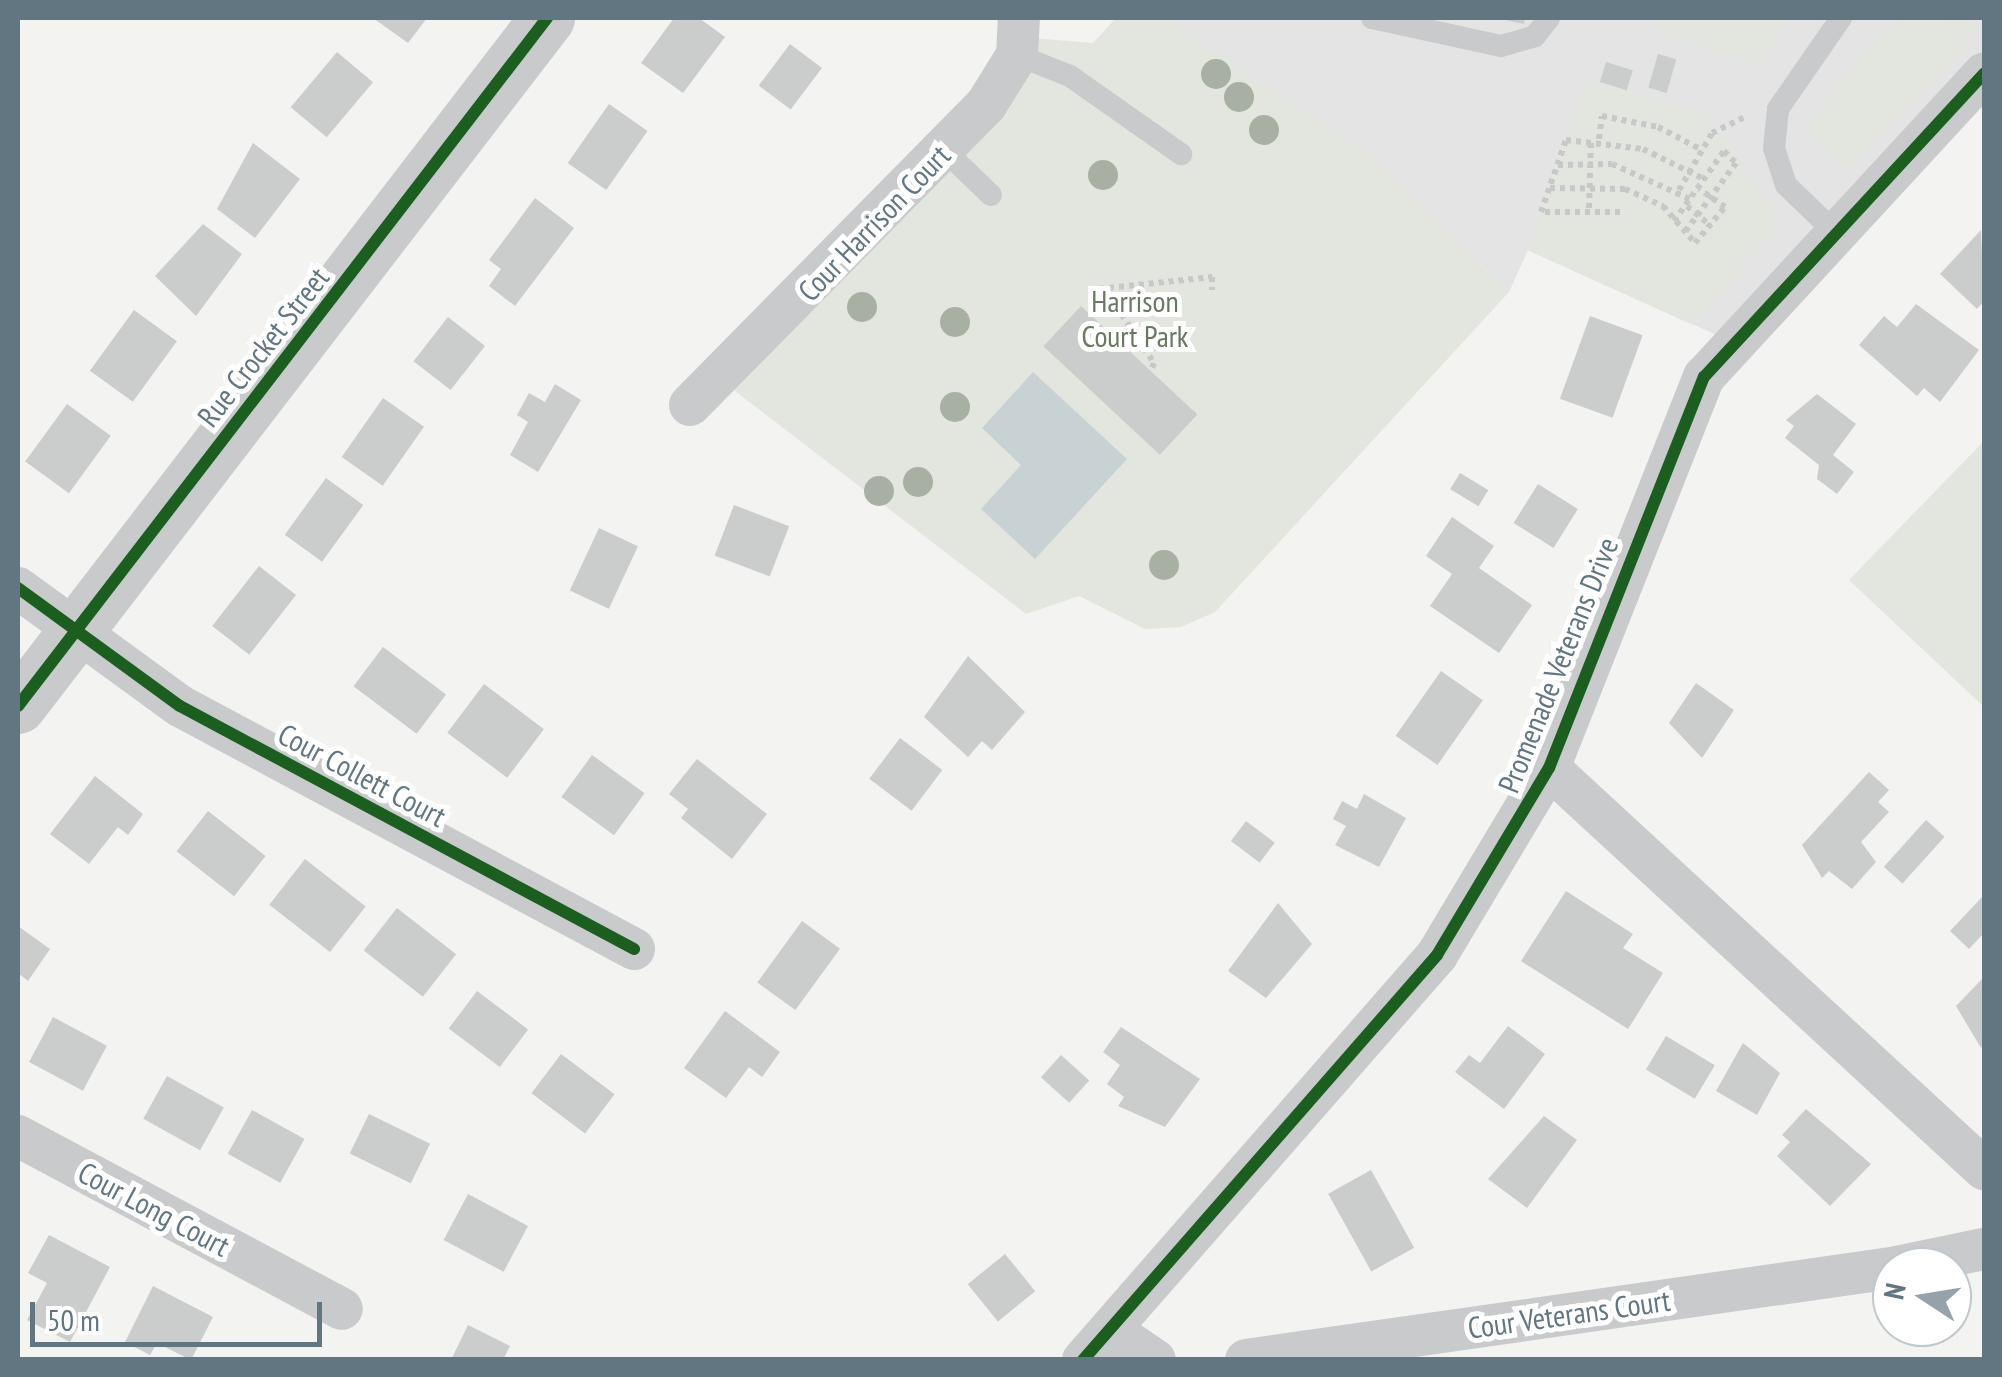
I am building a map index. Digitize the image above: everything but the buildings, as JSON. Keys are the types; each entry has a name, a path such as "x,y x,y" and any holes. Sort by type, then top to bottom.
{"street":[{"name":"Rue Crocket Street","path":"18,706 547,18"},
{"name":"Cour Harrison Court","path":"690,405 944,150 1018,36"},
{"name":"Promenade Veterans Drive","path":"1099,1346 1437,955 1550,768 1704,377 1984,74"},
{"name":"Cour Collett Court","path":"18,588 180,706 634,949"},
{"path":"1550,768 1984,1170"},
{"name":"Cour Long Court","path":"18,1136 342,1310"},
{"name":"Cour Veterans Court","path":"1246,1360 1872,1270"},
{"path":"1099,1346 1155,1360"}],"lane":[{"path":"1372,18 1501,46 1535,36 1550,18"},
{"path":"1838,235 1786,185 1774,148 1778,109 1826,27 1840,18"},
{"path":"1018,36 1181,154"},
{"path":"944,150 991,195"}],"path":[{"path":"1680,190 1716,128 1778,109"},
{"path":"1589,208 1591,163 1602,116 1658,128 1702,150"},
{"path":"1620,212 1589,208 1541,212 1566,140 1595,139 1724,181"},
{"path":"1674,221 1724,151 1736,163 1713,199 1684,232"},
{"path":"1558,165 1591,163 1680,190 1710,225"},
{"path":"1550,188 1590,185 1625,189 1674,221 1695,243 1725,208 1699,189"},
{"path":"1150,371 1154,363 1116,306 1089,290 1212,277 1212,290"}],"shaded area":[{"path":"1161,18 1984,18 1984,74 1732,342 1528,250 1509,292 1352,142"},
{"path":"1033,372 1127,459 1035,559 981,509 1021,465 982,428"}],"green space":[{"name":"Harrison Court Park","path":"1116,18 1161,18 1352,142 1509,292 1215,612 1181,627 1145,629 1079,596 1026,614 722,381 1019,37 1093,43"},
{"path":"1657,18 1788,18 1762,65 1654,29"},
{"path":"1903,18 1984,23 1847,170 1805,130 1867,48"},
{"path":"1588,82 1709,115 1773,212 1773,230 1693,325 1527,250"},
{"path":"1984,441 1984,707 1849,580"}],"cycle path":[{"path":"18,706 547,18"},
{"path":"1083,1360 1437,955 1549,768 1704,377 1984,74"},
{"path":"18,588 180,706 634,949"}]}
